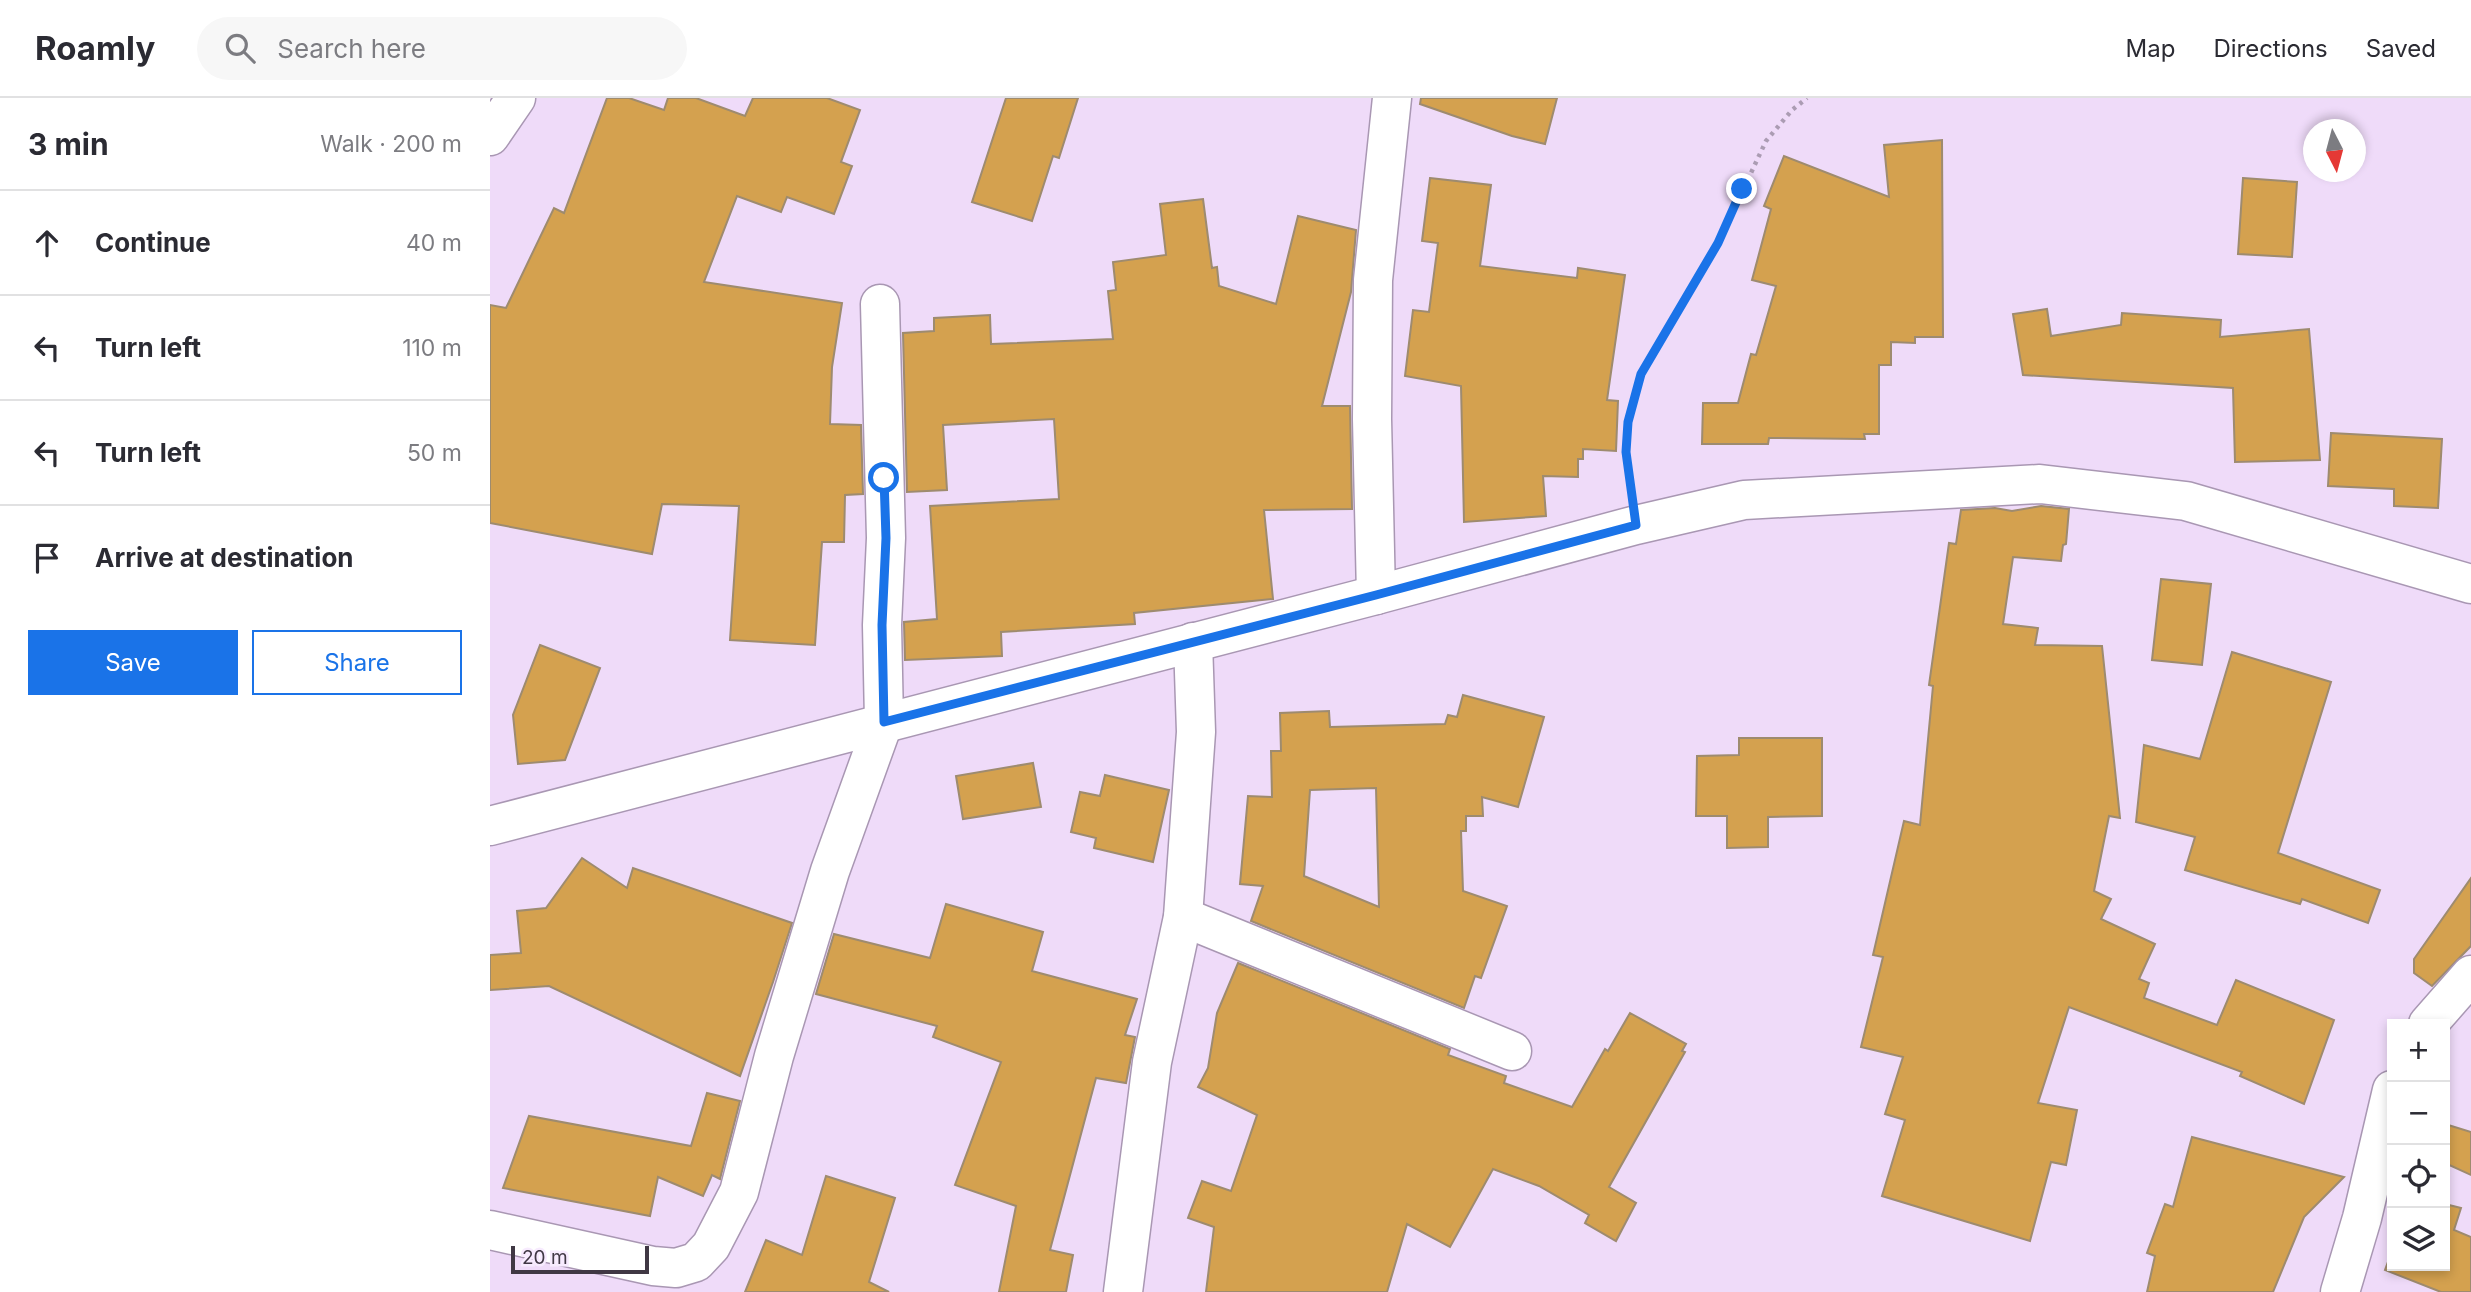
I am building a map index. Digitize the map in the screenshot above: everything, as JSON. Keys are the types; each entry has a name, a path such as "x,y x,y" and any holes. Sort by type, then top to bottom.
{"street":[{"path":"490,136 516,98"},
{"path":"1376,595 1372,419 1373,281 1392,98"},
{"path":"490,1230 653,1266 676,1268 696,1262 711,1246 739,1192 774,1056 826,883 884,722 882,625 886,538 880,304"},
{"path":"490,826 1636,525 1744,500 2040,484 2186,500 2471,584"},
{"path":"1123,1292 1152,1062 1183,917 1196,732 1193,642"},
{"path":"1183,917 1512,1051"},
{"path":"2432,1019 2471,975"},
{"path":"2340,1292 2362,1218 2387,1111"}],"path":[{"path":"1636,525 1626,452 1628,422 1641,374 1718,243 1766,141 1792,110 1807,98"}],"building":[{"path":"607,98 629,98 664,110 668,98 696,98 745,116 753,98 827,98 860,110 841,162 852,166 834,214 787,197 781,212 737,196 704,282 842,303 832,367 830,424 861,425 863,494 845,495 844,542 822,542 815,645 730,640 739,506 662,504 652,554 490,523 490,305 506,308 554,208 564,213"},
{"path":"1006,98 1078,98 1059,158 1053,156 1032,221 972,202"},
{"path":"1421,98 1557,98 1545,144 1512,136 1420,104"},
{"path":"1942,140 1943,337 1915,337 1915,343 1891,342 1891,365 1879,365 1879,434 1864,434 1865,439 1769,438 1768,444 1702,444 1703,403 1738,403 1751,354 1756,355 1776,286 1752,280 1771,209 1764,206 1784,156 1889,197 1884,145"},
{"path":"1430,178 1491,185 1480,266 1577,278 1578,268 1625,275 1607,400 1618,401 1616,451 1583,449 1583,459 1578,459 1578,477 1543,476 1546,516 1464,522 1461,386 1405,376 1413,310 1429,312 1438,243 1422,241"},
{"path":"2243,178 2297,182 2292,257 2238,254"},
{"path":"1203,199 1212,268 1217,267 1219,286 1276,304 1298,216 1356,230 1351,292 1322,406 1350,406 1352,509 1264,510 1273,599 1134,613 1135,624 1001,632 1002,656 905,660 904,622 937,619 930,506 1059,499 1054,419 943,425 947,490 907,492 903,333 934,331 934,318 990,315 991,344 1113,339 1108,291 1116,290 1113,262 1166,255 1160,204"},
{"path":"2047,309 2051,336 2121,325 2122,313 2221,320 2220,337 2309,329 2320,460 2235,462 2233,388 2023,375 2013,314"},
{"path":"2331,433 2442,439 2438,508 2394,506 2394,489 2328,486"},
{"path":"2041,506 2069,509 2066,544 2063,545 2061,561 2013,557 2003,624 2038,628 2035,645 2102,646 2120,818 2109,816 2094,891 2111,899 2101,919 2155,944 2139,979 2149,983 2144,998 2217,1025 2236,980 2334,1020 2304,1104 2240,1076 2242,1072 2069,1007 2038,1103 2077,1110 2066,1165 2051,1162 2030,1241 1882,1196 1905,1120 1885,1114 1903,1057 1861,1047 1883,957 1873,955 1904,821 1920,825 1933,686 1929,685 1949,543 1956,544 1961,510 1995,508 2012,511"},
{"path":"2161,579 2211,584 2202,665 2152,660"},
{"path":"540,645 600,668 565,760 518,764 513,715"},
{"path":"2232,652 2331,682 2278,853 2380,890 2368,923 2302,899 2300,904 2185,870 2195,837 2136,822 2144,745 2200,759"},
{"path":"1463,695 1544,717 1518,807 1482,797 1483,816 1466,816 1466,831 1461,831 1463,891 1507,906 1481,978 1475,976 1464,1008 1251,921 1263,886 1240,884 1248,796 1272,797 1271,751 1281,751 1280,713 1329,711 1330,727 1445,724 1448,715 1457,717","holes":["1376,788 1379,907 1304,876 1310,790"]},
{"path":"1739,738 1822,738 1822,816 1768,817 1768,847 1727,848 1727,816 1696,816 1697,756 1739,755"},
{"path":"1033,763 1041,807 963,819 956,776"},
{"path":"1105,775 1169,790 1153,862 1094,848 1096,838 1071,832 1080,792 1100,796"},
{"path":"582,858 627,888 633,868 792,923 740,1076 549,986 490,990 490,955 521,953 517,911 546,908"},
{"path":"2471,878 2471,946 2432,986 2414,973 2414,959"},
{"path":"946,904 1043,932 1032,971 1137,999 1125,1035 1135,1037 1126,1083 1096,1078 1050,1250 1073,1255 1066,1292 999,1292 1016,1206 955,1185 1001,1062 933,1037 937,1026 816,994 834,934 930,958"},
{"path":"1238,963 1450,1049 1448,1055 1506,1076 1504,1083 1572,1107 1605,1049 1608,1051 1630,1013 1686,1044 1682,1051 1685,1052 1609,1187 1636,1203 1616,1241 1585,1223 1589,1215 1539,1186 1493,1169 1450,1247 1407,1224 1387,1292 1206,1292 1214,1227 1188,1218 1202,1181 1231,1191 1257,1115 1198,1087 1208,1068 1217,1013"},
{"path":"707,1093 740,1101 720,1179 712,1175 703,1196 658,1177 650,1216 503,1188 529,1116 691,1146"},
{"path":"2450,1126 2471,1132 2471,1175 2450,1165"},
{"path":"2192,1137 2344,1177 2304,1217 2273,1292 2147,1292 2155,1256 2147,1253 2165,1204 2173,1207"},
{"path":"826,1176 895,1198 869,1282 889,1292 745,1292 766,1240 802,1255"},
{"path":"2450,1205 2461,1208 2454,1230 2471,1237 2471,1292 2441,1292 2388,1271 2450,1271"}],"route":[{"path":"884,478 884,722 1636,525 1626,452 1628,422 1641,374 1718,243 1742,189"}]}
